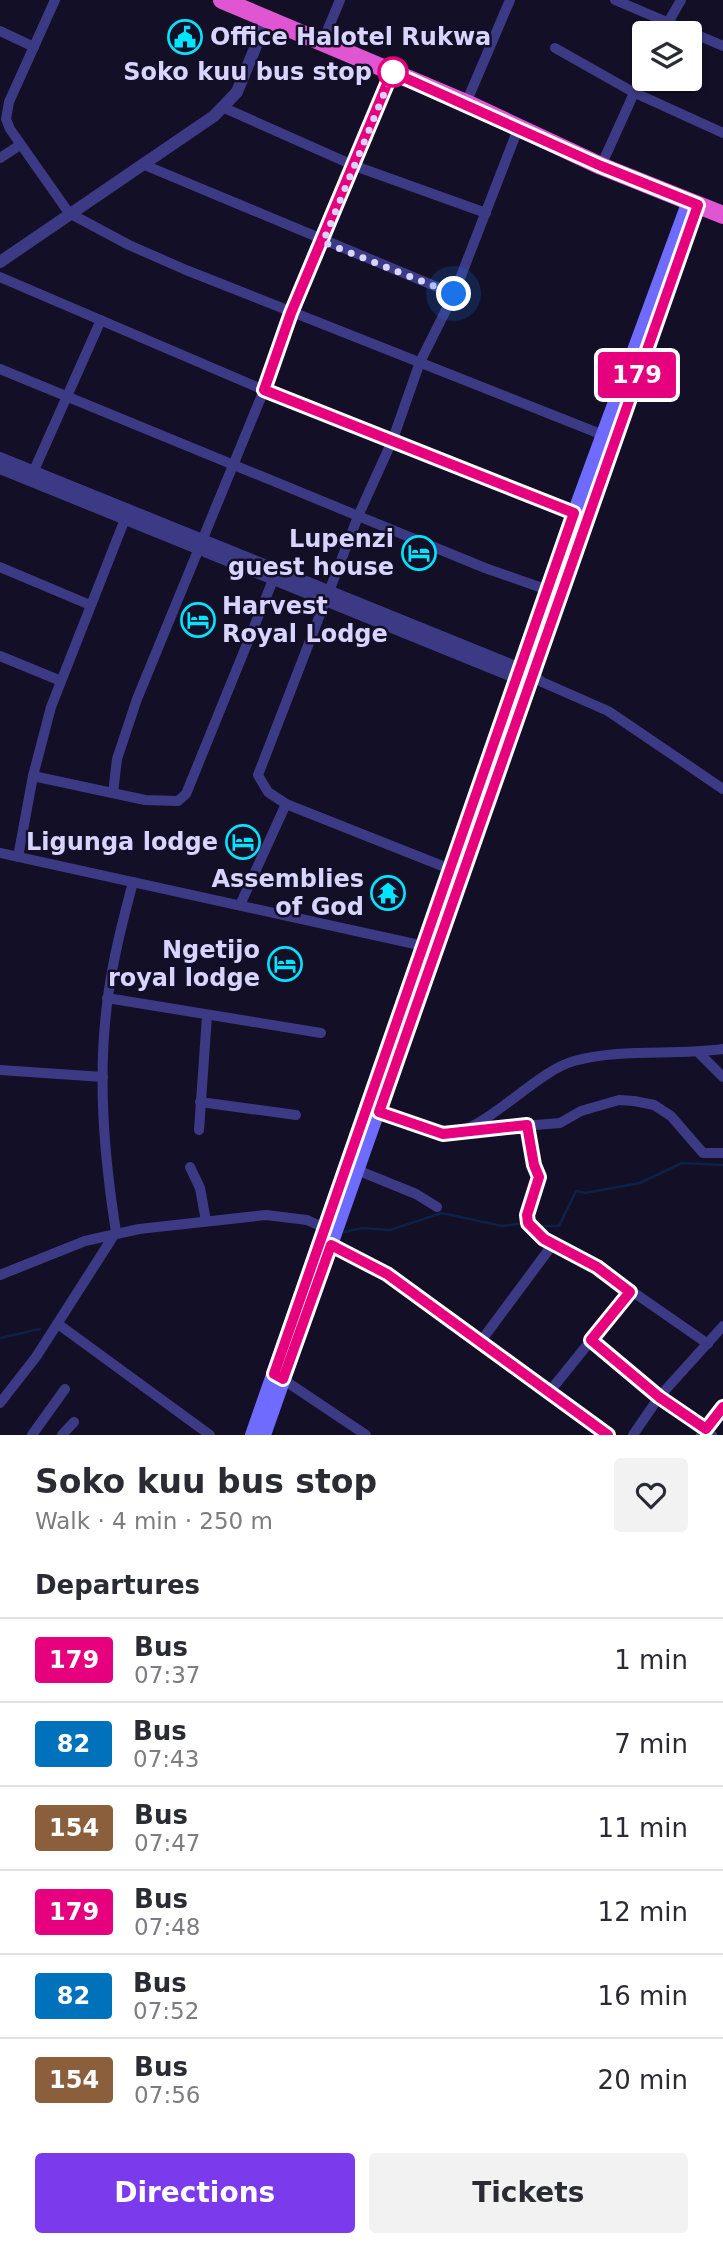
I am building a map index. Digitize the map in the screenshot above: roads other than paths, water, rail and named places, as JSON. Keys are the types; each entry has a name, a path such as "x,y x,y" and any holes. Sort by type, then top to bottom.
{"highway":[{"path":"222,0 466,103 601,166 723,215"}],"main road":[{"path":"528,677 548,590 574,513 694,203"},
{"path":"252,1435 331,1245 379,1112 456,872 528,677 694,203"},
{"path":"264,1435 278,1377 327,1228 424,946 456,872"}],"street":[{"path":"55,0 9,102 6,118 20,145 69,213 129,245 291,313 603,435"},
{"path":"322,43 340,0"},
{"path":"466,103 510,0"},
{"path":"615,0 666,21"},
{"path":"669,21 681,0"},
{"path":"0,262 222,107 237,92 267,19"},
{"path":"0,31 34,47"},
{"path":"702,37 723,46"},
{"path":"555,48 633,92 723,133"},
{"path":"113,793 113,775 122,742 264,390 291,313 355,166 392,72"},
{"path":"601,166 633,92"},
{"path":"222,107 355,166 486,213"},
{"path":"456,872 286,803 264,787 258,769 329,597 359,514 393,439 420,362 454,294 518,128"},
{"path":"0,158 20,145"},
{"path":"142,164 323,242 454,294"},
{"path":"0,277 264,390 574,513"},
{"path":"32,476 100,320"},
{"path":"0,369 233,466 359,514 485,568 548,590"},
{"path":"0,458 32,476 125,519 200,544 273,580 329,597"},
{"path":"0,468 32,476 608,711 723,789"},
{"path":"18,857 43,733 125,519"},
{"path":"0,567 90,605"},
{"path":"33,776 166,803 178,801 186,794 273,580"},
{"path":"0,656 61,681"},
{"path":"240,905 286,803"},
{"path":"0,853 424,946"},
{"path":"0,1403 58,1324 117,1233 104,1146 103,1077 107,999 133,882"},
{"path":"107,999 321,1033"},
{"path":"199,1130 207,1016"},
{"path":"459,1131 478,1122 547,1073 568,1063 625,1052 698,1052 723,1049"},
{"path":"698,1052 723,1077"},
{"path":"0,1070 103,1077"},
{"path":"379,1112 443,1134 560,1123 581,1111 619,1100 634,1101 654,1105 671,1116 703,1153 723,1153"},
{"path":"200,1102 296,1115"},
{"path":"527,1125 534,1165 539,1177 527,1218 534,1229 552,1244 597,1267 708,1344"},
{"path":"190,1167 200,1188 206,1221"},
{"path":"357,1170 416,1194 437,1207"},
{"path":"0,1275 85,1241 117,1233 266,1215 307,1220 327,1228"},
{"path":"481,1341 552,1244"},
{"path":"331,1245 387,1274 608,1435"},
{"path":"550,1391 630,1292"},
{"path":"58,1324 210,1435"},
{"path":"633,1435 659,1397 723,1326"},
{"path":"591,1340 707,1433 723,1407"},
{"path":"278,1377 366,1435"},
{"path":"32,1435 65,1389"},
{"path":"62,1435 74,1422"}],"waterway":[{"path":"538,1226 559,1226 576,1191 585,1193 640,1183 682,1163 723,1165"},
{"path":"344,1232 362,1228 390,1230 442,1213 502,1226 525,1223"},
{"path":"0,1338 40,1329"}],"place":[{"name":"Office Halotel Rukwa","path":"185,37"},
{"name":"Soko kuu bus stop","path":"393,72"},
{"name":"Lupenzi guest house","path":"419,553"},
{"name":"Harvest Royal Lodge","path":"198,620"},
{"name":"Ligunga lodge","path":"243,842"},
{"name":"Assemblies of God","path":"388,893"},
{"name":"Ngetijo royal lodge","path":"285,964"}]}
